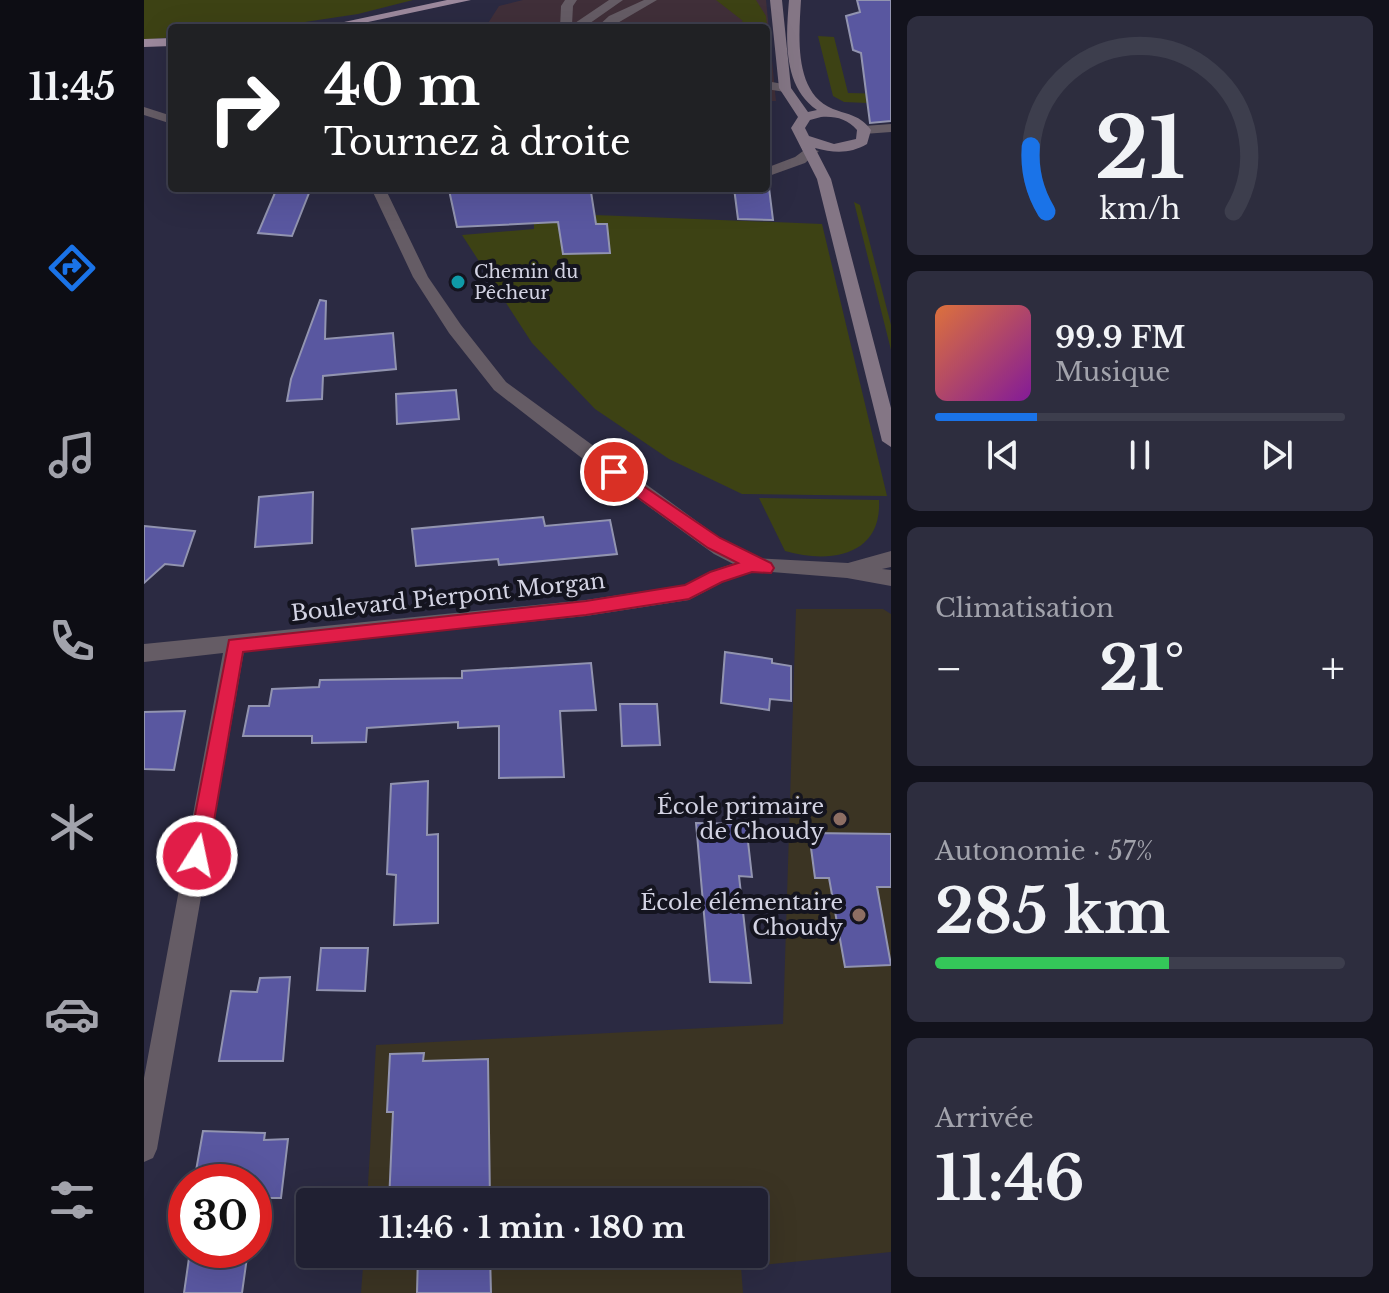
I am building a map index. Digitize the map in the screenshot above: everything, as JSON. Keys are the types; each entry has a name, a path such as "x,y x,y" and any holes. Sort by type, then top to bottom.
{"main road":[{"path":"342,24 465,0"},
{"path":"776,0 785,88 805,117"},
{"path":"795,0 793,17 803,90 830,112 856,120 864,130 862,141 848,148 824,179"},
{"path":"144,43 168,42"},
{"path":"830,112 805,117 798,128 824,179 891,441"},
{"path":"808,145 848,148"}],"street":[{"path":"566,24 567,6 571,0"},
{"path":"581,24 617,0"},
{"path":"627,24 651,0"},
{"path":"607,24 619,14 639,10"},
{"path":"770,75 784,73"},
{"path":"770,86 785,88"},
{"path":"144,111 168,119"},
{"path":"864,130 891,128"},
{"path":"770,171 800,160 808,145"},
{"path":"380,192 421,277 455,329 500,386 714,543 759,566 847,570 891,578"},
{"path":"847,570 891,559"},
{"name":"Boulevard Pierpont Morgan","path":"144,653 586,608 689,592 716,577 759,566"},
{"path":"144,1149 235,645"}],"shaded area":[{"path":"523,0 766,0 768,24 488,24 499,6"},
{"path":"770,40 776,101 770,101"},
{"name":"École primaire de Choudy","path":"796,609 883,609 891,614 891,1252 768,1264 768,1188 368,1188 376,1045 783,1024"},
{"name":"École primaire de Choudy","path":"363,1268 741,1268 743,1293 361,1293"}],"green space":[{"path":"144,0 413,0 358,14 292,24 168,24 168,37 144,40"},
{"path":"716,0 756,0 766,16 767,24 738,24 743,21"},
{"path":"818,36 834,37 848,93 891,94 891,104 844,102 833,96"},
{"path":"854,202 860,205 891,325 891,350"},
{"path":"595,215 822,224 887,496 742,494 669,459 595,409 532,343 462,235 534,229 534,218"},
{"path":"759,498 879,500 878,519 872,533 850,551 835,555 802,555 785,551"}],"building":[{"path":"857,0 891,0 891,121 870,123 861,53 853,50 846,16 860,12"},
{"path":"275,192 309,192 292,236 258,233"},
{"path":"449,192 591,192 596,224 607,224 610,253 563,254 558,222 457,227"},
{"path":"735,192 770,192 773,220 738,219"},
{"path":"320,300 326,301 325,339 393,333 396,369 323,376 322,399 287,401 291,379"},
{"path":"456,390 459,419 397,424 396,394"},
{"path":"313,492 312,543 255,547 259,497"},
{"path":"543,517 545,526 610,520 617,554 499,565 498,559 416,566 412,529"},
{"path":"144,526 195,531 183,566 165,564 144,583"},
{"path":"725,652 772,659 772,663 791,666 791,701 770,699 769,710 721,703"},
{"path":"591,663 596,710 560,711 564,777 499,778 499,726 458,728 458,722 367,728 366,742 312,743 312,736 243,736 249,706 269,706 272,689 319,687 320,680 462,678 462,671"},
{"path":"620,704 657,704 660,745 622,746"},
{"path":"185,711 174,770 144,769 144,712"},
{"path":"428,781 427,835 438,834 438,923 394,925 396,875 387,874 391,784"},
{"path":"696,823 746,824 752,877 739,876 751,983 710,982"},
{"name":"École élémentaire Choudy","path":"809,833 891,834 891,887 877,887 891,965 845,967 829,878 815,878"},
{"path":"321,948 368,948 365,991 317,990"},
{"path":"290,977 283,1061 219,1061 231,991 257,992 260,978"},
{"path":"424,1053 423,1061 488,1059 490,1188 390,1188 393,1112 387,1112 390,1054"},
{"path":"203,1131 265,1133 264,1140 288,1139 281,1198 272,1198 272,1164 197,1164"},
{"path":"188,1268 245,1268 242,1293 184,1293"},
{"path":"418,1268 490,1268 491,1293 417,1293"}],"place":[{"name":"Chemin du Pêcheur","path":"458,282"},
{"name":"École primaire de Choudy","path":"840,819"},
{"name":"École élémentaire Choudy","path":"859,915"}],"route":[{"path":"197,856 235,645 586,608 689,592 716,577 752,565 765,568 714,543 614,472"}]}
